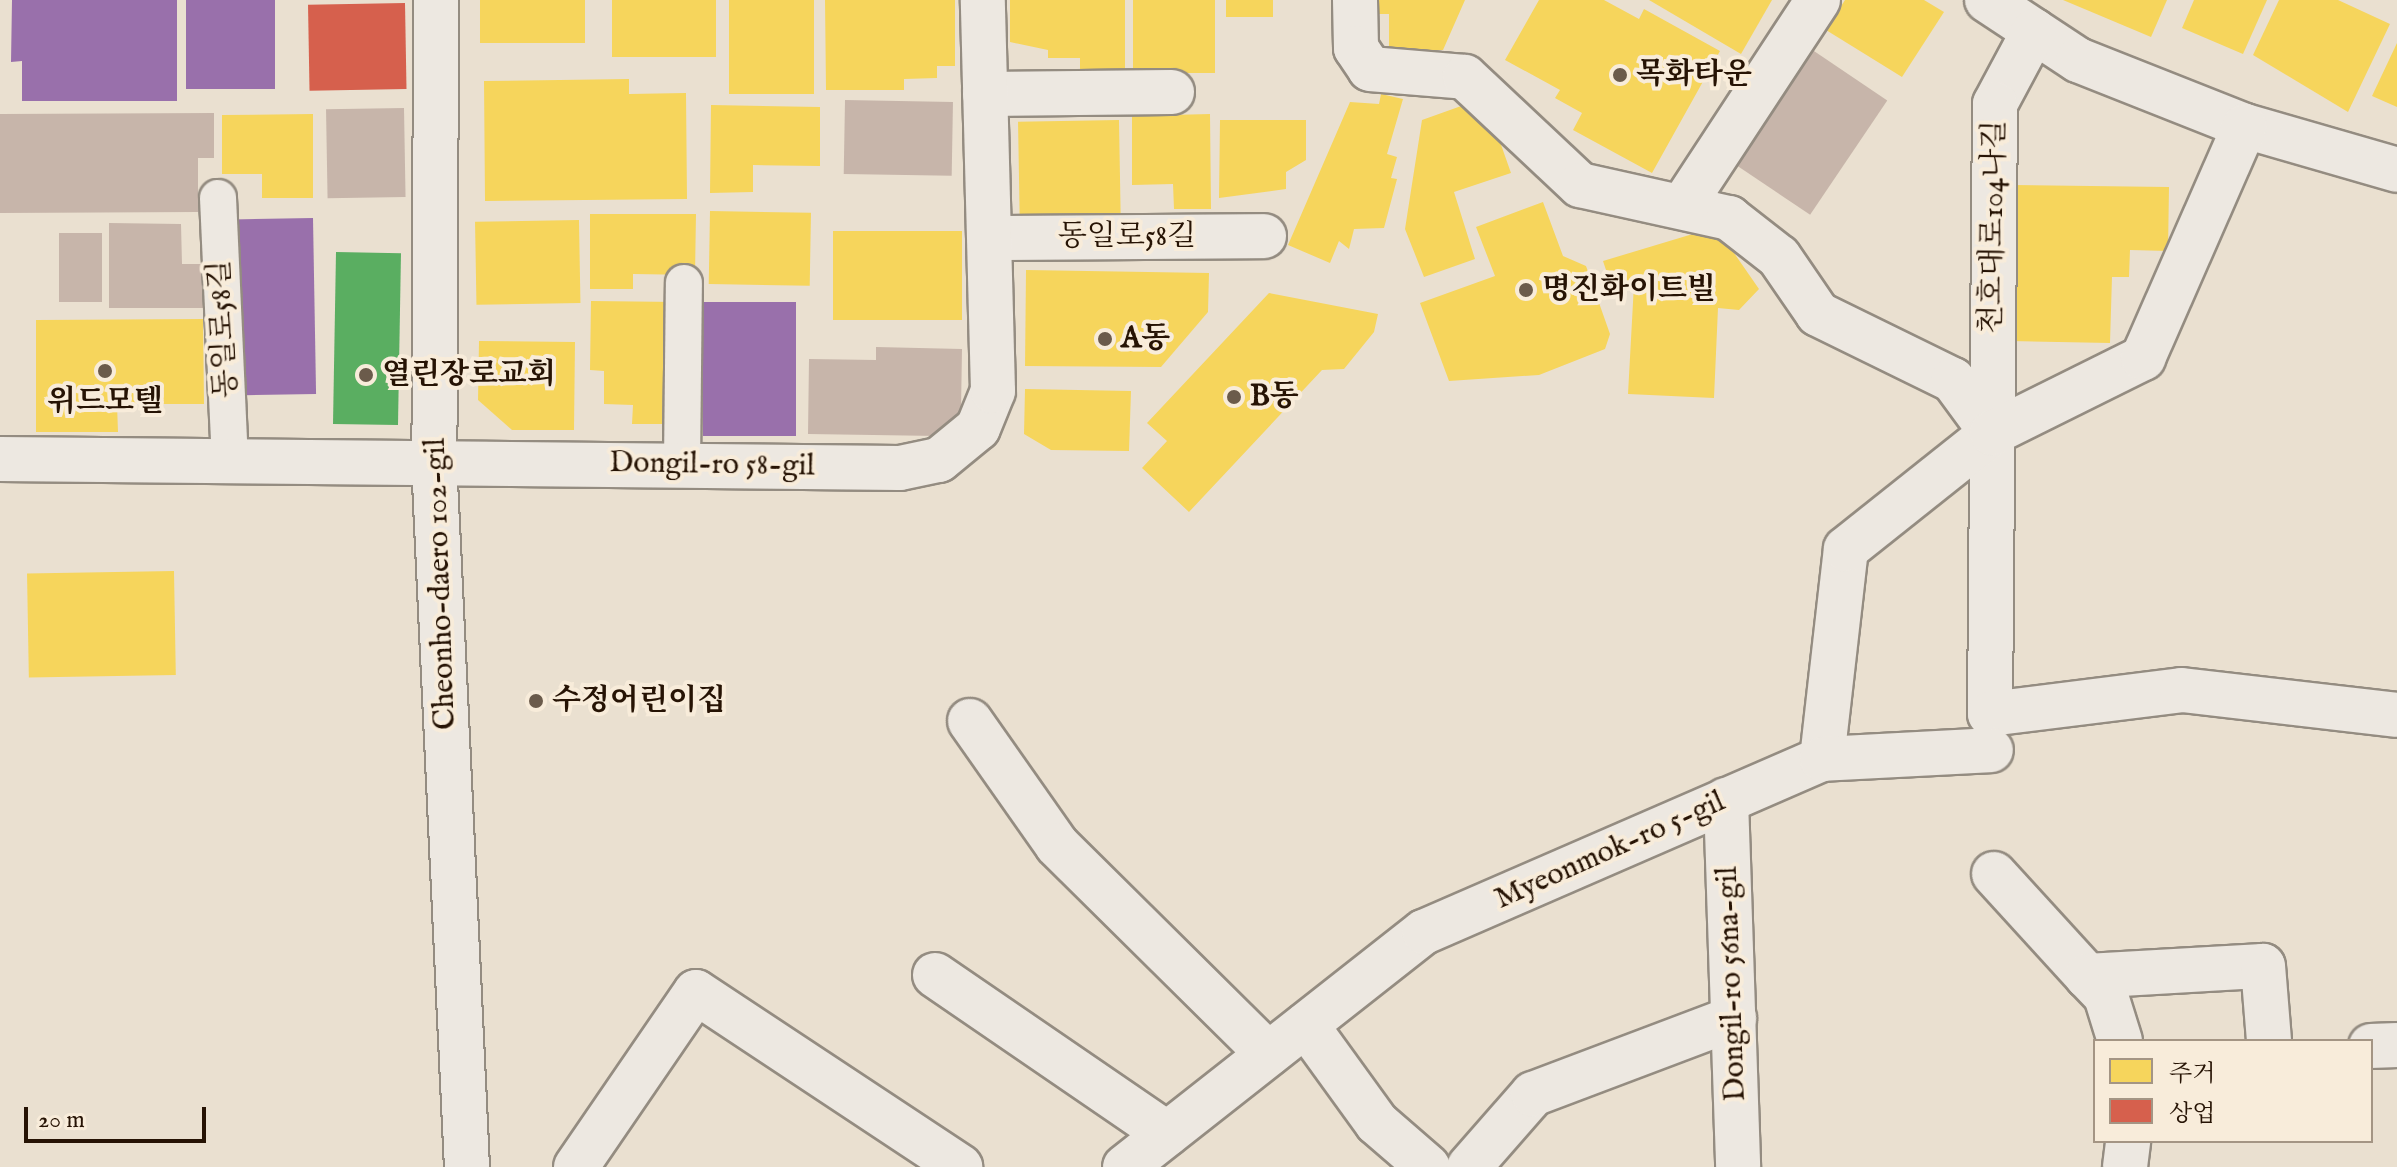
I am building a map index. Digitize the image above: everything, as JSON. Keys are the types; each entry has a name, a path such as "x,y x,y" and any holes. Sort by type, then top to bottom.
{"street":[{"name":"Cheonho-daero 102-gil","path":"436,0 434,460 467,1167"},
{"name":"Dongil-ro 58-gil","path":"0,459 434,460 909,468 960,448 984,420 993,391 983,0"},
{"path":"1355,0 1356,48 1370,69 1465,77 1580,185 1718,212 1779,257 1832,323 1953,380 1992,433"},
{"path":"1684,204 1818,0"},
{"path":"1987,0 2078,60 2245,126 2397,170"},
{"name":"천호대로104나길","path":"1991,732 1995,104 2034,31"},
{"path":"985,94 1172,92"},
{"path":"1822,759 1846,549 1992,433 2143,358 2245,126"},
{"name":"동일로58길","path":"990,238 1264,236"},
{"name":"Myeonmok-ro 5-gil","path":"1125,1167 1424,932 1822,759 1991,732 2182,690 2397,715"},
{"path":"970,721 1057,845 1268,1054"},
{"name":"Dongil-ro 56na-gil","path":"1726,800 1738,1167"},
{"path":"1994,874 2106,996 2119,1039"},
{"path":"2087,976 2263,966 2269,1039"},
{"path":"935,975 1167,1134"},
{"path":"576,1167 696,992 960,1167"},
{"path":"1469,1167 1533,1094 1734,1018"},
{"path":"1306,1025 1377,1123 1428,1167"},
{"path":"2373,1046 2397,1045"},
{"path":"2125,1167 2128,1143"}],"lane":[{"name":"동일로58길","path":"218,198 230,460"},
{"path":"682,464 684,283"}],"building: 주거":[{"path":"480,0 585,0 585,43 480,43"},
{"path":"612,0 716,0 716,57 612,57"},
{"path":"729,0 814,0 814,94 729,94"},
{"path":"825,0 955,0 955,66 937,66 937,78 904,79 904,90 826,90"},
{"path":"1010,0 1125,0 1125,72 1080,72 1080,58 1048,58 1048,50 1010,42"},
{"path":"1133,0 1215,0 1215,73 1133,73"},
{"path":"1226,0 1273,0 1273,17 1226,17"},
{"path":"1379,0 1465,0 1443,50 1389,50 1389,14 1379,14"},
{"name":"목화타운","path":"1539,0 1604,0 1639,19 1644,9 1720,51 1652,173 1573,130 1582,113 1555,98 1560,90 1505,60"},
{"path":"1649,0 1772,0 1741,54"},
{"path":"1845,0 1924,0 1944,12 1902,77 1826,30"},
{"path":"2063,0 2167,0 2151,37"},
{"path":"2194,0 2267,0 2243,54 2182,28"},
{"path":"2279,0 2338,0 2390,24 2348,112 2253,55"},
{"path":"2397,43 2397,107 2372,96"},
{"path":"629,79 629,94 686,93 687,199 485,201 484,81"},
{"path":"1381,94 1403,99 1387,154 1397,157 1391,178 1397,179 1384,228 1354,229 1349,249 1339,241 1330,263 1288,245 1350,102 1379,104"},
{"path":"711,105 820,107 820,166 753,165 753,192 710,193"},
{"path":"1464,105 1499,139 1511,173 1454,192 1475,259 1424,277 1405,229 1422,120"},
{"path":"313,114 313,198 262,198 262,174 222,174 222,115"},
{"path":"1210,114 1211,209 1174,209 1173,184 1132,185 1132,116"},
{"path":"1119,120 1121,222 1020,224 1018,122"},
{"path":"1220,120 1306,120 1306,160 1286,172 1286,189 1219,198"},
{"path":"2013,185 2169,187 2168,251 2130,250 2129,277 2112,277 2110,343 2010,341"},
{"name":"명진화이트빌","path":"1543,202 1563,256 1586,266 1610,334 1605,349 1539,375 1449,381 1420,303 1495,276 1476,227"},
{"path":"710,211 811,213 810,286 709,284"},
{"path":"590,214 696,214 695,275 633,274 633,289 590,289"},
{"path":"579,220 580,303 476,305 475,222"},
{"path":"1716,227 1759,289 1739,310 1718,308 1714,398 1628,394 1634,284 1610,282 1603,261"},
{"path":"833,231 962,231 962,320 833,320"},
{"name":"A동","path":"1026,270 1209,273 1208,312 1161,367 1025,366"},
{"name":"B동","path":"1269,293 1378,314 1374,332 1344,369 1322,370 1189,512 1142,468 1167,441 1147,423"},
{"path":"591,301 678,302 674,424 632,424 633,405 604,404 604,371 590,370"},
{"path":"203,319 204,404 117,404 118,432 36,432 36,320"},
{"path":"479,341 575,342 574,430 512,430 478,400"},
{"path":"1025,389 1131,391 1129,451 1051,450 1024,434"},
{"path":"174,571 176,675 29,678 27,574"}],"building: 상업":[{"path":"405,3 407,89 310,91 308,5"}],"building: 업무":[{"path":"12,0 177,0 177,101 22,101 22,61 11,62"},
{"path":"186,0 275,0 275,89 186,89"},
{"path":"313,218 316,394 235,395 232,219"},
{"path":"703,302 796,302 796,436 703,436"}],"building: 공공":[{"path":"336,252 401,253 398,425 333,424"}],"building: 기타":[{"path":"1811,49 1887,100 1810,215 1734,163"},
{"path":"845,100 953,102 952,176 844,174"},
{"path":"404,108 406,197 328,198 326,109"},
{"path":"214,113 214,158 198,158 198,212 0,213 0,114"},
{"path":"109,223 181,224 182,264 204,264 204,308 109,308"},
{"path":"59,233 102,233 102,302 59,302"},
{"path":"876,347 962,349 961,410 938,436 808,434 809,359 876,360"}],"place":[{"name":"목화타운","path":"1620,75"},
{"name":"명진화이트빌","path":"1526,290"},
{"name":"A동","path":"1105,339"},
{"name":"위드모텔","path":"105,371"},
{"name":"열린장로교회","path":"366,375"},
{"name":"B동","path":"1234,397"},
{"name":"수정어린이집","path":"536,701"}]}
